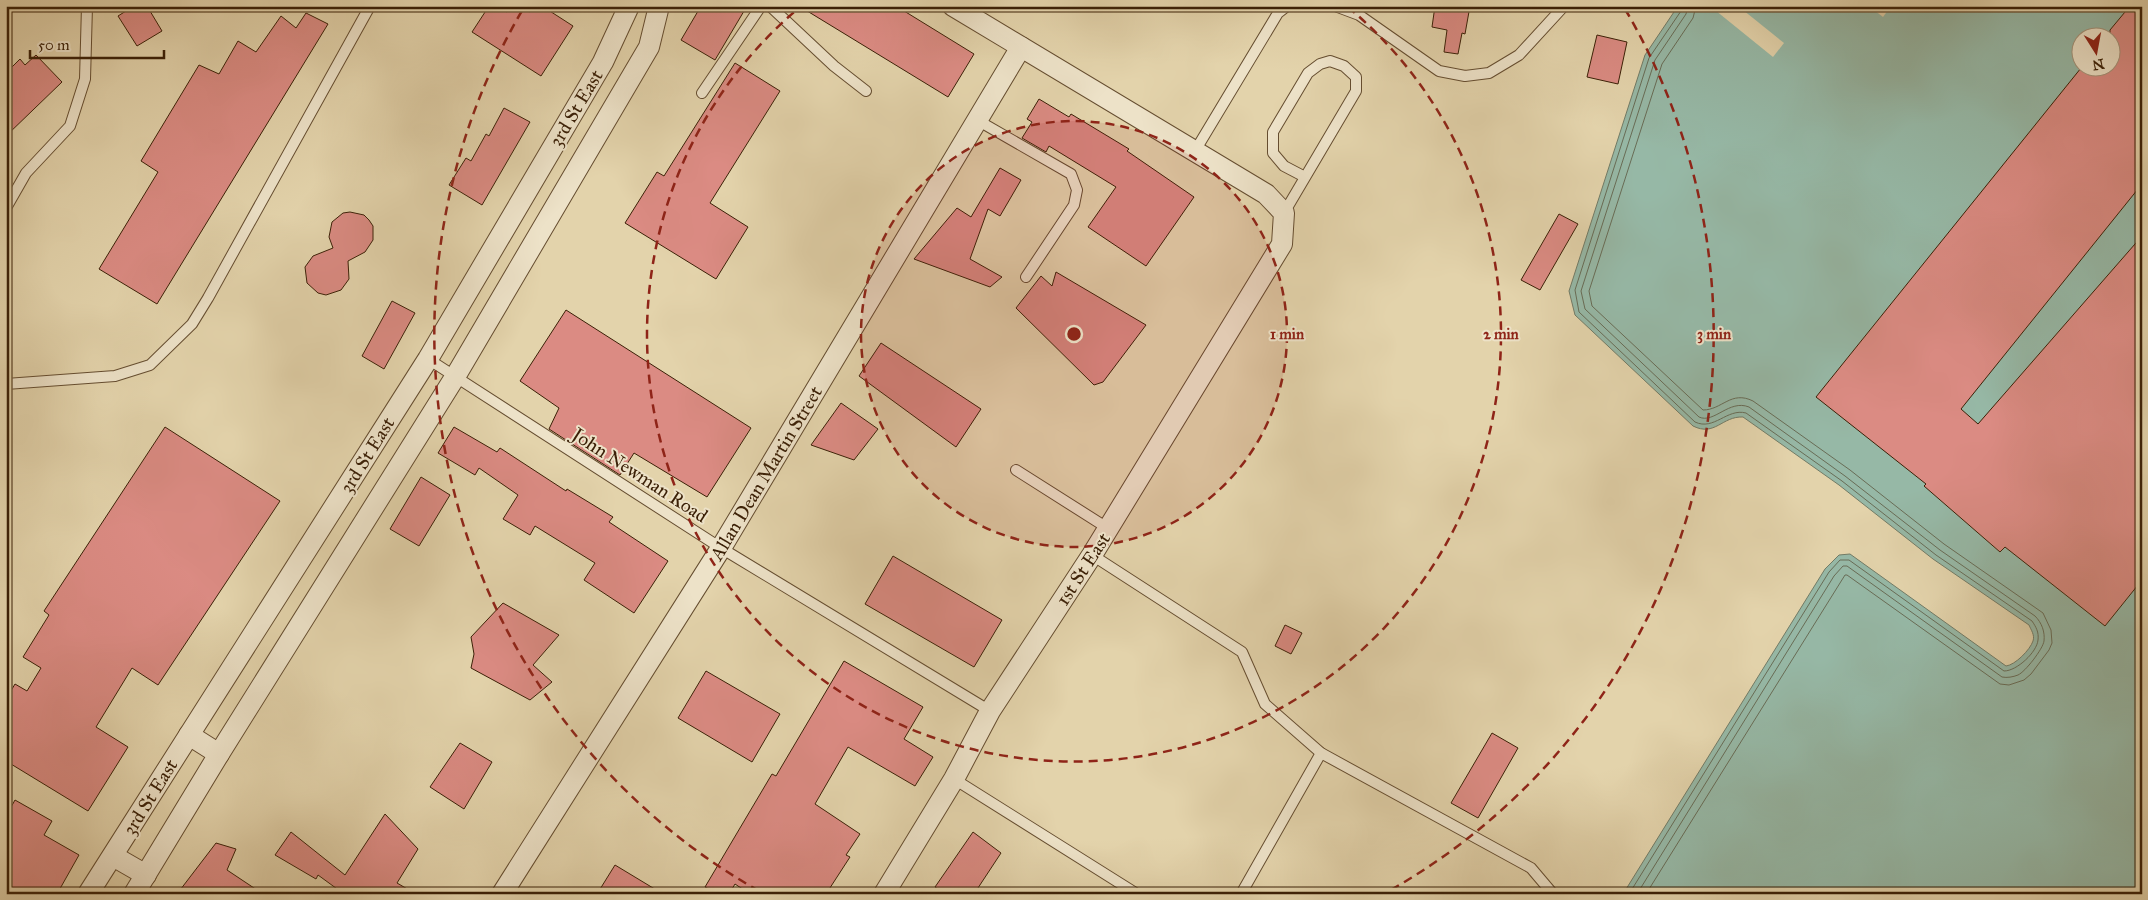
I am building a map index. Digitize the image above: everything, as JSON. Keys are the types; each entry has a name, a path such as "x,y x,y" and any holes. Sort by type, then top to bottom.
{"street":[{"name":"3rd St East","path":"88,894 428,359 603,62 628,6"},
{"name":"3rd St East","path":"134,894 219,754 455,377 649,47 659,6"},
{"path":"953,6 1266,194 1284,213"},
{"name":"Allan Dean Martin Street","path":"502,894 721,548 1021,47"},
{"name":"1st St East","path":"884,894 954,779 990,711 1092,555 1282,244 1284,213"},
{"path":"189,735 219,754"},
{"path":"113,856 146,875"}],"lane":[{"path":"6,208 26,173 70,126 85,80 88,6"},
{"path":"6,384 115,376 150,365 192,324 213,290 370,6"},
{"path":"702,93 761,6"},
{"path":"770,6 807,43 866,91"},
{"path":"1195,151 1278,13 1287,6"},
{"path":"1335,6 1359,15 1440,71 1465,76 1489,74 1518,55 1564,6"},
{"path":"1284,213 1356,91 1356,76 1344,66 1330,61 1320,64 1308,73 1273,132 1273,153 1284,166 1305,177"},
{"path":"977,120 1071,174 1076,190 1074,205 1026,277"},
{"name":"John Newman Road","path":"428,359 721,548 990,711"},
{"path":"1016,470 1108,529"},
{"path":"1092,555 1242,652 1265,704 1321,753 1531,868 1553,894"},
{"path":"1241,894 1321,753"},
{"path":"954,779 1137,894"}],"water":[{"path":"1678,6 2142,6 2142,894 1623,894 1825,569 1839,555 1850,554 2006,666 2014,663 2029,649 2033,639 2029,625 1933,559 1839,485 1743,417 1729,420 1713,428 1701,429 1693,426 1575,315 1569,291 1645,55"}],"pier":[{"path":"1710,6 1738,6 1784,43 1773,57"},
{"path":"1869,6 1891,6 1883,17"}],"building":[{"path":"134,6 147,6 162,31 137,46 118,16"},
{"path":"489,6 498,6 507,12 511,6 521,6 530,12 534,6 542,6 573,26 541,76 472,32"},
{"path":"701,6 747,6 715,60 681,40"},
{"path":"799,6 896,6 974,54 948,97"},
{"path":"1435,6 1470,6 1465,34 1462,33 1458,54 1444,52 1447,30 1432,27"},
{"path":"2130,6 2142,6 2142,184 1961,409 1978,424 2142,236 2142,580 2105,626 2005,547 2000,552 1924,486 1926,484 1816,397 2073,78 2120,78 2120,28 2112,28"},
{"path":"306,13 328,24 157,304 99,269 158,172 141,161 199,65 219,74 238,41 256,52 281,16 296,28"},
{"path":"1597,35 1627,42 1618,84 1587,77"},
{"path":"36,55 62,82 6,136 6,73 20,59 25,65"},
{"path":"735,63 780,91 710,203 748,227 716,279 625,223 657,172 664,176"},
{"path":"1039,99 1069,117 1071,114 1129,149 1127,151 1194,197 1146,266 1088,227 1116,187 1049,146 1046,152 1022,138 1032,122 1027,119"},
{"path":"504,108 530,122 482,205 449,185 466,158 471,161 486,134 489,136"},
{"path":"1000,168 1021,180 1000,216 988,209 970,259 1002,277 990,287 914,259 957,208 971,217"},
{"path":"350,212 364,215 369,220 373,226 373,240 365,252 348,261 349,279 341,290 326,295 318,293 307,283 305,267 313,256 333,248 329,237 332,222 343,213"},
{"path":"1559,214 1578,224 1540,290 1521,280"},
{"path":"1056,272 1146,325 1103,382 1094,385 1016,308 1041,276 1052,286"},
{"path":"392,301 415,313 384,369 362,356"},
{"path":"566,310 751,428 707,497 634,453 620,475 549,429 559,408 520,381"},
{"path":"881,343 981,409 956,447 859,376"},
{"path":"841,403 878,429 854,460 811,445"},
{"path":"165,427 280,501 158,685 132,668 96,727 128,747 88,811 6,761 6,699 15,684 27,691 41,668 23,657 49,615 44,611"},
{"path":"454,427 497,452 500,448 566,491 567,489 613,517 609,522 668,561 634,613 584,580 595,563 535,526 530,535 503,519 518,495 479,468 475,475 438,453"},
{"path":"421,477 450,495 419,546 390,529"},
{"path":"893,556 1002,620 974,667 865,604"},
{"path":"503,603 559,635 533,665 552,682 530,700 471,668 474,654 471,637"},
{"path":"1285,625 1302,633 1291,654 1275,646"},
{"path":"844,661 923,707 904,739 933,757 915,786 848,747 815,804 860,834 846,855 850,857 826,894 750,894 735,884 729,894 718,894 705,887 772,774 776,776"},
{"path":"706,671 780,714 752,762 678,718"},
{"path":"1492,733 1518,748 1478,818 1451,803"},
{"path":"460,743 492,762 464,809 430,787"},
{"path":"15,800 52,821 44,835 79,855 57,894 6,894 6,816"},
{"path":"385,814 418,849 397,883 416,894 344,894 318,875 316,879 275,855 291,832 345,875"},
{"path":"973,832 1001,853 974,894 945,894 935,887"},
{"path":"216,843 236,849 227,870 263,894 177,894"},
{"path":"615,865 663,894 597,894"}]}
